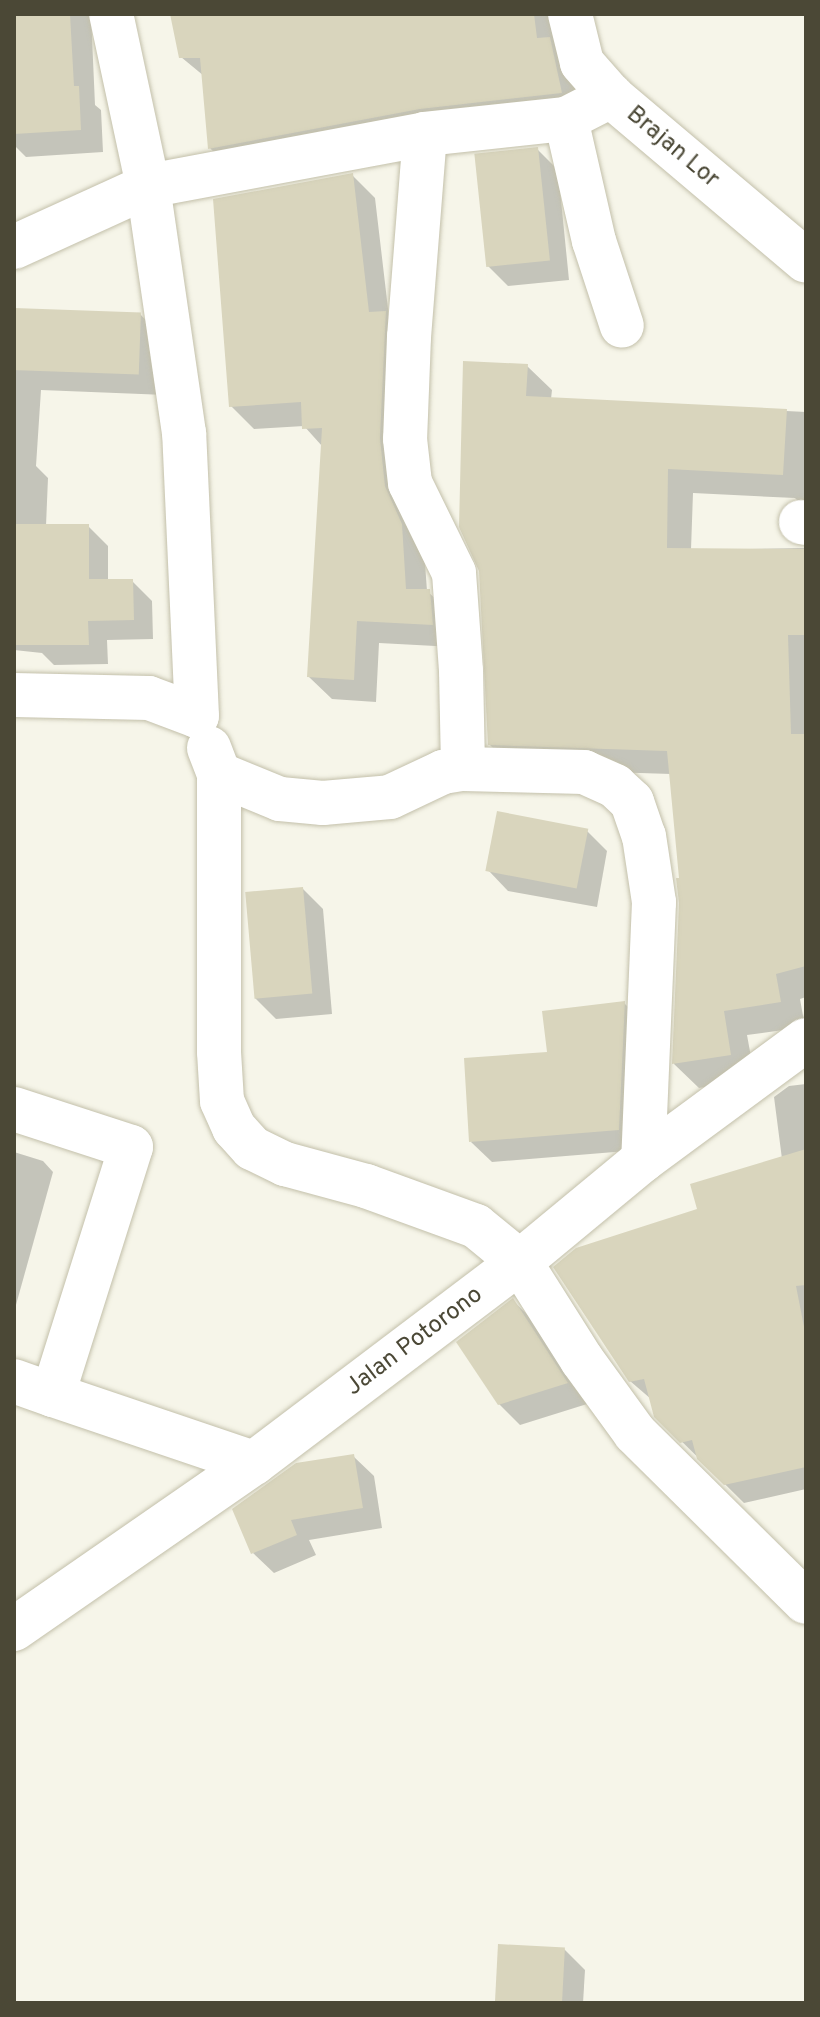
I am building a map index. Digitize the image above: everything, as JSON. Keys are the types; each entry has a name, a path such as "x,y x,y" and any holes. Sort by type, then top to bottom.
{"street":[{"path":"111,14 148,186 184,433 197,716 219,774 222,1101 234,1128 252,1148 285,1164 366,1186 476,1226 520,1262 582,1360 635,1433 804,1598"},
{"name":"Brajan Lor","path":"570,14 582,63 611,96 806,261"},
{"path":"14,247 148,186 425,134 566,119 611,96"},
{"path":"566,119 594,241 622,326"},
{"path":"425,134 409,337 405,439 410,483 454,573 463,769"},
{"path":"14,695 149,698 197,716"},
{"path":"219,774 280,799 323,803 390,797 443,772 463,769 584,772 615,786 632,802 644,836 654,902 643,1160"},
{"name":"Jalan Potorono","path":"14,1629 254,1463 520,1262 643,1160 806,1040"},
{"path":"14,1109 131,1147 34,1388 254,1463"}],"building":[{"path":"14,14 70,14 74,86 79,86 81,130 14,134"},
{"path":"170,14 534,14 537,38 550,37 562,93 420,109 208,149 200,58 179,58"},
{"path":"538,147 550,260 486,267 474,154"},
{"path":"353,173 369,312 386,311 380,438 385,486 402,524 406,589 430,589 433,625 357,621 354,680 307,677 322,428 302,429 301,402 229,407 213,199"},
{"path":"14,308 141,312 139,374 14,370"},
{"path":"463,361 528,364 526,396 787,409 783,475 668,469 667,548 806,549 806,635 788,635 791,734 806,734 806,966 776,974 781,1002 724,1011 731,1055 672,1064 679,903 676,878 679,878 667,751 488,745 479,571 459,527"},
{"path":"14,524 89,524 89,579 133,579 134,620 88,621 89,645 14,645"},
{"path":"497,811 588,829 577,889 485,871"},
{"path":"303,887 312,994 255,999 245,892"},
{"path":"625,1001 619,1130 469,1142 464,1058 547,1052 542,1011"},
{"path":"806,1149 806,1285 796,1286 806,1337 806,1467 724,1485 697,1459 692,1440 680,1443 654,1417 644,1379 629,1382 553,1267 576,1248 697,1209 690,1184"},
{"path":"513,1298 568,1383 498,1405 456,1342"},
{"path":"354,1454 363,1508 291,1520 297,1535 251,1554 232,1509 296,1463"},
{"path":"498,1944 565,1948 562,2003 495,2003"}]}
